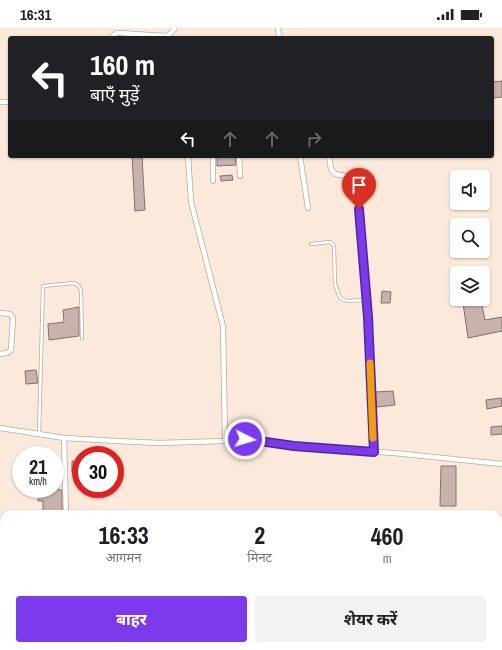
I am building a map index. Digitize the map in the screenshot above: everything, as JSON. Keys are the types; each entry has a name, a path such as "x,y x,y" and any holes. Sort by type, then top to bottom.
{"street":[{"path":"114,36 116,33 119,33 165,36 169,35 175,28"},
{"path":"188,158 191,202 223,326 225,440"},
{"path":"213,158 214,181"},
{"path":"239,158 240,176"},
{"path":"300,158 308,208"},
{"path":"329,158 331,168 335,174 352,177 356,182 370,344 370,395 374,452"},
{"path":"0,313 10,314 13,318 11,350 7,353 0,354"},
{"path":"0,428 64,438 160,443 258,440 294,446 502,464"},
{"path":"64,438 65,510"}],"lane":[{"path":"311,244 330,242 334,246 335,284 340,298 348,301 366,300"},
{"path":"39,434 43,286 74,283 79,286 81,291 82,338"}],"building":[{"path":"502,81 502,97 494,98 494,82"},
{"path":"132,158 142,158 145,210 135,211"},
{"path":"217,158 235,158 236,165 217,166"},
{"path":"232,175 233,180 221,181 220,176"},
{"path":"382,291 391,292 390,303 381,303"},
{"path":"463,306 482,306 485,320 502,317 502,331 468,338"},
{"path":"79,307 79,336 49,340 48,324 64,322 63,310"},
{"path":"36,370 38,383 26,384 25,371"},
{"path":"393,391 395,405 377,407 375,392"},
{"path":"501,398 502,406 487,409 486,400"},
{"path":"502,426 502,434 491,435 491,427"},
{"path":"441,466 456,466 456,506 440,506"},
{"path":"38,498 62,498 62,510 43,510 43,501 38,501"}],"slow traffic":[{"path":"370,363 370,395 373,438"}],"route":[{"path":"245,439 294,446 374,452 370,395 368,317 359,209"}]}
